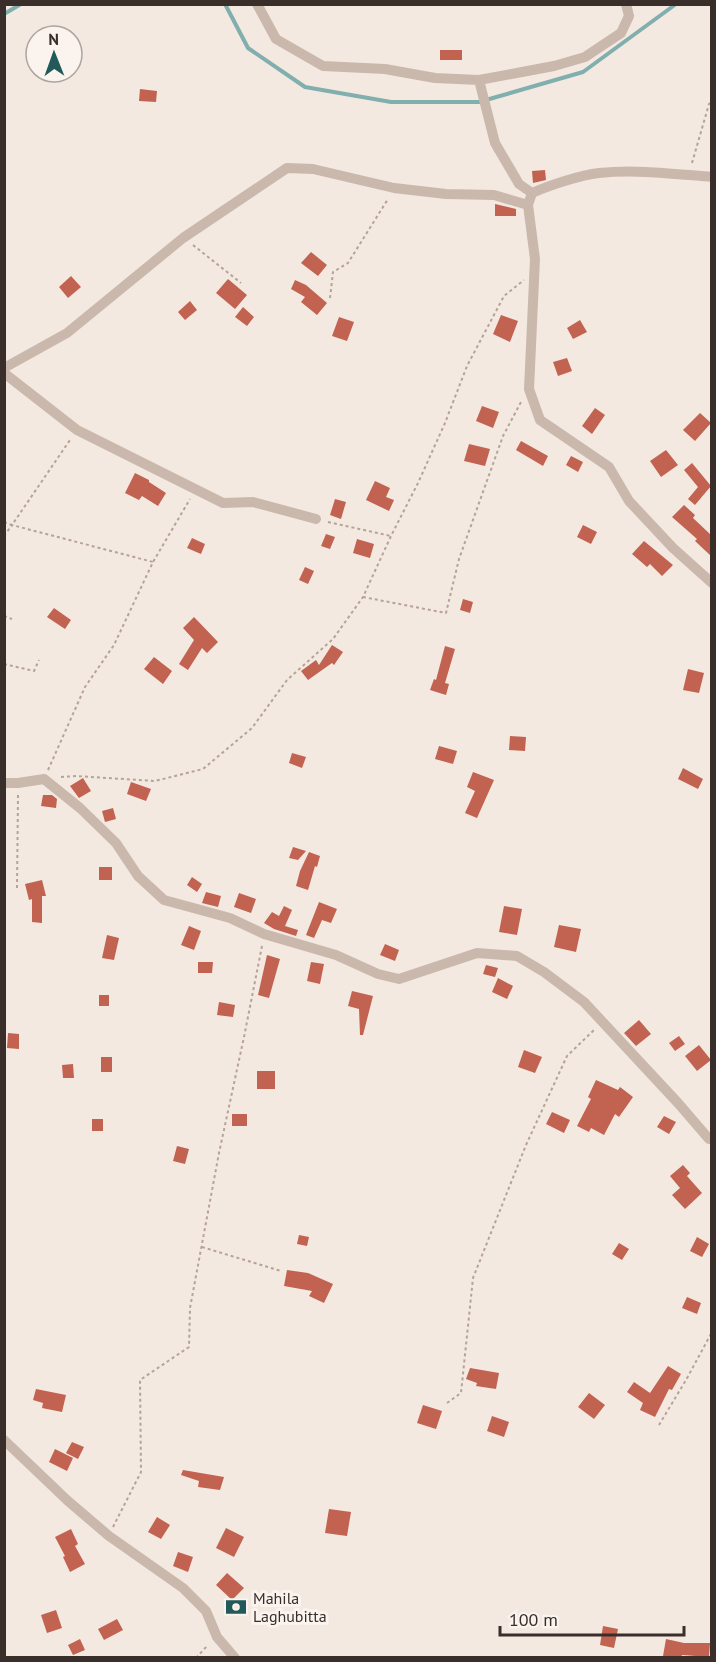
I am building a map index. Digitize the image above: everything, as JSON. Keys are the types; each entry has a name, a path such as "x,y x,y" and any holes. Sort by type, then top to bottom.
{"street":[{"path":"256,4 276,39 323,66 385,69 435,78 478,80 554,66 585,57 621,33 629,16 626,4"},
{"path":"478,80 495,143 519,184 532,193"},
{"path":"4,368 67,333 183,238 287,168 314,169 394,188 446,194 494,195 528,205"},
{"path":"711,177 655,172 598,173 532,193 528,205 536,259 529,389 540,420 609,467 629,501 673,548 711,583"},
{"path":"4,373 77,430 223,503 253,502 316,519"},
{"path":"4,783 44,779 80,808 116,843 138,876 164,900 230,918 264,934 336,955 378,974 399,979 477,953 517,956 544,972 584,1002 709,1139 711,1138"},
{"path":"4,1440 68,1501 109,1536 183,1588 206,1611 217,1637 235,1658"}],"path":[{"path":"688,175 711,101"},
{"path":"330,298 333,272 348,262 394,188"},
{"path":"183,238 241,283"},
{"path":"195,489 153,562 114,645 85,687 44,779 76,776 155,781 203,769 252,728 287,680 333,639 363,597 418,483 467,366 504,296 522,281 534,275"},
{"path":"363,597 446,613 459,559 503,436 529,389"},
{"path":"4,536 77,430"},
{"path":"316,519 391,536"},
{"path":"4,522 153,562"},
{"path":"4,616 12,619"},
{"path":"4,664 34,671 39,660"},
{"path":"17,888 18,783"},
{"path":"109,1536 141,1472 140,1380 189,1347 190,1308 264,934"},
{"path":"447,1403 461,1393 473,1278 510,1184 567,1056 602,1021"},
{"path":"202,1247 281,1271"},
{"path":"659,1425 711,1332"},
{"path":"196,1658 217,1637"}],"building":[{"path":"440,50 462,50 462,60 440,60"},
{"path":"140,89 157,91 156,102 139,101"},
{"path":"545,170 546,180 533,183 532,171"},
{"path":"495,204 516,209 516,216 495,216"},
{"path":"311,252 327,265 318,276 301,263"},
{"path":"71,276 81,287 68,298 59,287"},
{"path":"228,279 247,295 235,309 216,293"},
{"path":"295,280 306,285 327,303 317,315 301,302 305,297 291,289"},
{"path":"190,301 197,310 185,320 178,312"},
{"path":"243,307 254,317 247,326 235,317"},
{"path":"501,315 518,321 510,342 493,334"},
{"path":"339,317 354,322 347,341 332,336"},
{"path":"580,320 587,332 573,339 567,328"},
{"path":"567,358 572,371 558,376 553,362"},
{"path":"482,406 499,412 493,428 476,421"},
{"path":"595,408 605,415 592,434 582,426"},
{"path":"700,413 711,423 695,441 683,430"},
{"path":"521,441 548,456 543,466 516,450"},
{"path":"469,444 490,449 485,466 464,461"},
{"path":"666,450 678,465 661,477 650,461"},
{"path":"571,456 583,462 578,472 566,465"},
{"path":"692,463 711,486 695,505 688,499 698,487 684,470"},
{"path":"135,473 166,493 158,506 142,496 139,500 125,493"},
{"path":"375,481 390,488 386,497 394,500 389,511 366,500"},
{"path":"335,499 346,502 341,519 330,515"},
{"path":"684,505 695,515 693,518 711,535 711,556 695,541 697,539 672,517"},
{"path":"583,525 597,532 591,544 577,537"},
{"path":"326,534 335,537 330,549 321,546"},
{"path":"192,538 205,544 201,554 187,548"},
{"path":"357,539 374,544 370,558 353,553"},
{"path":"644,541 673,565 662,576 650,564 647,567 632,554"},
{"path":"305,567 314,571 308,584 299,580"},
{"path":"463,599 473,602 470,613 460,610"},
{"path":"54,608 71,620 65,629 47,617"},
{"path":"194,617 218,642 207,653 202,648 188,670 179,664 194,640 183,628"},
{"path":"332,645 343,652 334,665 332,663 308,680 301,671 316,660 319,665"},
{"path":"445,646 455,649 445,683 449,684 446,695 430,690 434,679 436,680"},
{"path":"154,657 172,671 163,684 144,669"},
{"path":"688,669 704,673 699,693 683,690"},
{"path":"510,736 526,737 525,751 509,750"},
{"path":"439,746 457,751 453,764 435,759"},
{"path":"292,753 306,757 302,768 289,763"},
{"path":"683,768 703,779 698,789 678,779"},
{"path":"473,772 494,780 477,818 465,813 475,791 467,787"},
{"path":"83,778 91,791 79,798 70,786"},
{"path":"131,782 151,789 146,801 127,794"},
{"path":"43,795 52,795 57,799 56,808 41,806"},
{"path":"113,808 116,819 105,822 102,811"},
{"path":"293,847 306,851 298,860 289,858"},
{"path":"309,852 320,856 308,890 296,886"},
{"path":"99,867 112,867 112,880 99,880"},
{"path":"192,877 202,884 197,892 187,885"},
{"path":"42,880 46,896 42,896 42,923 32,922 32,899 29,900 25,884"},
{"path":"206,892 221,896 218,907 202,903"},
{"path":"239,893 256,899 251,913 234,907"},
{"path":"319,902 337,909 331,923 322,920 314,938 306,935"},
{"path":"284,906 292,910 285,926 298,930 296,936 264,923 272,912 279,916"},
{"path":"504,906 522,909 517,935 499,932"},
{"path":"559,925 581,929 576,952 554,947"},
{"path":"189,926 201,931 194,950 181,945"},
{"path":"107,935 119,938 114,960 102,958"},
{"path":"385,944 399,950 395,961 380,955"},
{"path":"267,955 280,959 269,998 258,995"},
{"path":"198,962 213,962 212,973 198,973"},
{"path":"311,962 324,964 320,984 307,981"},
{"path":"486,965 498,968 495,977 483,974"},
{"path":"498,978 513,986 507,999 492,992"},
{"path":"352,991 373,996 363,1035 360,1035 359,1009 348,1006"},
{"path":"99,995 109,995 109,1006 99,1006"},
{"path":"219,1002 235,1005 233,1017 217,1015"},
{"path":"639,1020 651,1034 636,1046 624,1033"},
{"path":"8,1033 19,1034 19,1049 7,1048"},
{"path":"679,1036 685,1044 675,1051 669,1043"},
{"path":"699,1045 711,1060 697,1071 685,1056"},
{"path":"524,1050 542,1057 535,1073 518,1067"},
{"path":"101,1057 112,1057 112,1072 101,1072"},
{"path":"73,1064 74,1078 63,1078 62,1065"},
{"path":"257,1071 275,1071 275,1089 257,1089"},
{"path":"596,1080 618,1090 620,1087 633,1097 619,1117 615,1114 604,1135 591,1128 589,1132 577,1126 591,1099 588,1097"},
{"path":"552,1112 570,1120 564,1133 546,1124"},
{"path":"232,1114 247,1114 247,1126 232,1126"},
{"path":"664,1116 676,1122 669,1134 657,1127"},
{"path":"92,1119 103,1119 103,1131 92,1131"},
{"path":"177,1146 189,1149 185,1164 173,1161"},
{"path":"683,1165 690,1173 687,1176 702,1193 685,1209 672,1195 680,1188 670,1176"},
{"path":"299,1235 309,1237 307,1246 297,1244"},
{"path":"697,1237 709,1244 702,1257 690,1251"},
{"path":"619,1243 629,1249 622,1260 612,1254"},
{"path":"287,1270 308,1273 333,1284 324,1303 309,1296 312,1291 284,1286"},
{"path":"687,1297 701,1303 697,1314 682,1308"},
{"path":"668,1366 681,1374 672,1390 669,1389 655,1417 640,1410 643,1403 627,1392 634,1382 650,1393"},
{"path":"470,1368 499,1373 496,1389 476,1386 477,1383 466,1379"},
{"path":"36,1389 66,1395 62,1412 42,1408 43,1403 33,1400"},
{"path":"589,1393 605,1405 594,1419 578,1407"},
{"path":"423,1405 442,1411 436,1429 417,1423"},
{"path":"492,1416 509,1422 504,1437 487,1431"},
{"path":"72,1442 84,1447 78,1459 66,1453"},
{"path":"55,1449 73,1458 67,1471 49,1462"},
{"path":"183,1470 224,1477 220,1490 198,1487 199,1481 181,1475"},
{"path":"329,1509 351,1512 347,1536 325,1533"},
{"path":"157,1517 170,1525 161,1539 148,1532"},
{"path":"226,1528 244,1537 234,1557 216,1548"},
{"path":"71,1529 78,1544 75,1546 85,1564 70,1572 55,1537"},
{"path":"178,1552 193,1557 188,1572 173,1566"},
{"path":"227,1573 244,1588 232,1600 216,1585"},
{"path":"56,1610 62,1628 47,1633 41,1615"},
{"path":"117,1619 123,1630 104,1640 98,1629"},
{"path":"603,1626 618,1629 614,1648 600,1645"},
{"path":"80,1639 85,1650 73,1655 68,1645"},
{"path":"666,1639 684,1643 710,1643 709,1657 663,1656"}],"waterway":[{"path":"4,14 21,4"},
{"path":"225,4 248,48 305,87 391,102 479,102 583,72 676,4"}],"place":[{"name":"Mahila Laghubitta","path":"236,1607"}]}
